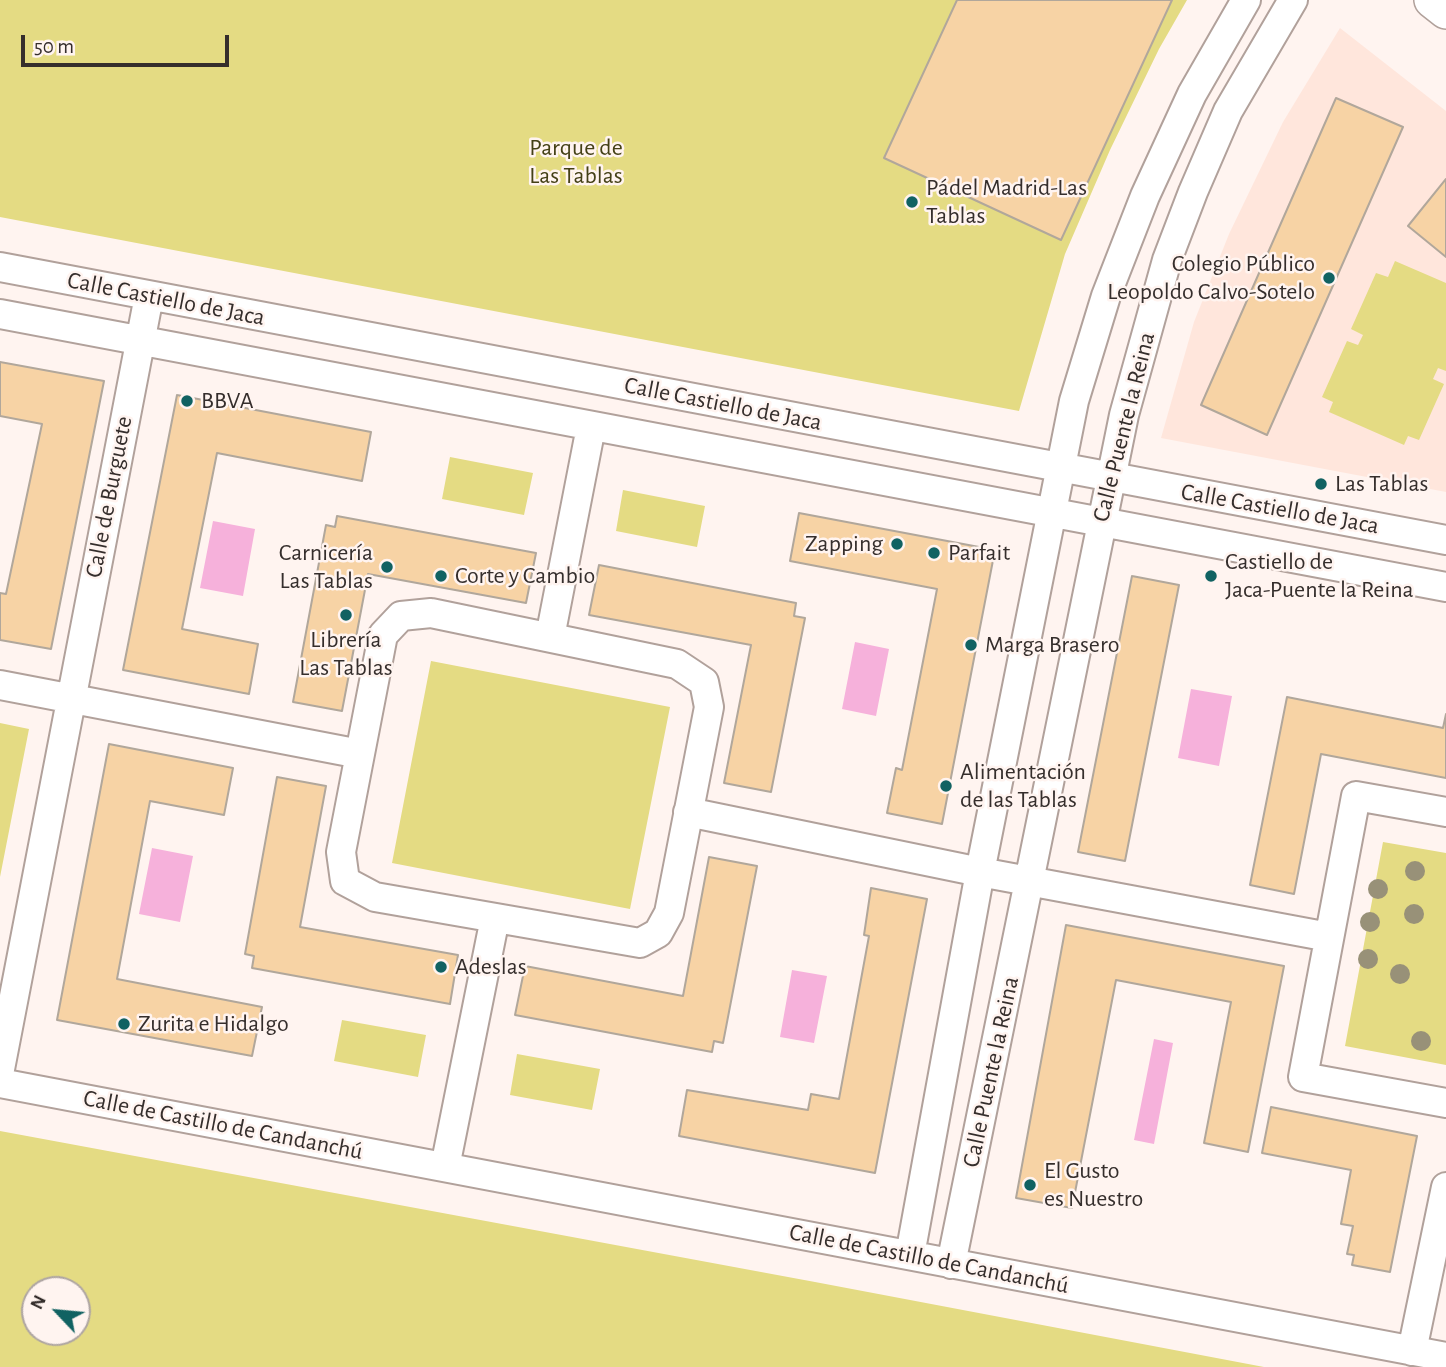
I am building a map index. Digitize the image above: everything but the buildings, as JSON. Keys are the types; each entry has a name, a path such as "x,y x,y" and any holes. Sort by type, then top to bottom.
{"street":[{"name":"Calle Puente la Reina","path":"910,1255 980,872 1074,401 1106,296 1144,196 1192,94 1246,0"},
{"name":"Calle Puente la Reina","path":"951,1264 1124,415 1167,260 1189,203 1228,111 1293,0"},
{"path":"1432,0 1446,11"},
{"name":"Calle Castiello de Jaca","path":"0,267 1446,540"},
{"name":"Calle de Burguete","path":"0,1069 149,296"},
{"name":"Calle Castiello de Jaca","path":"0,314 591,428 1446,587"},
{"path":"550,637 591,428"},
{"path":"431,613 550,637 677,664 704,682 709,707 669,913 658,933 640,943 374,897 345,881 341,852 383,635 401,616 431,613"},
{"path":"0,685 360,754"},
{"path":"1446,812 1356,796 1303,1077 1446,1103"},
{"path":"688,812 980,872 1329,937"},
{"path":"445,1167 495,918"},
{"name":"Calle de Castillo de Candanchú","path":"0,1083 1446,1357"},
{"path":"1412,1351 1446,1187"}],"shaded area":[{"name":"Colegio Público Leopoldo Calvo-Sotelo","path":"1340,28 1446,111 1446,492 1161,438 1194,322 1229,234 1283,122"},
{"path":"213,521 255,529 243,596 200,588"},
{"path":"855,642 889,649 876,716 842,709"},
{"path":"1191,689 1232,696 1219,766 1178,758"},
{"path":"152,848 193,856 180,922 139,914"},
{"path":"792,970 827,976 814,1043 780,1037"},
{"path":"1154,1039 1173,1043 1154,1144 1134,1140"}],"green space":[{"name":"Parque de Las Tablas","path":"0,0 1187,0 1159,49 1110,150 1065,254 1019,411 0,217"},
{"path":"1395,261 1446,283 1446,371 1438,368 1433,379 1444,384 1419,440 1408,436 1404,445 1329,412 1333,402 1322,397 1347,341 1358,345 1363,335 1351,329 1376,273 1388,277"},
{"path":"450,457 533,473 524,515 442,499"},
{"path":"623,490 705,506 697,547 616,531"},
{"path":"431,661 670,707 630,909 392,863"},
{"path":"0,723 29,729 0,877"},
{"path":"1383,842 1446,853 1446,1065 1345,1046"},
{"path":"342,1020 426,1035 418,1077 334,1061"},
{"path":"517,1054 600,1069 592,1110 510,1095"},
{"path":"0,1131 815,1282 1264,1367 0,1367"}],"place":[{"name":"Pádel Madrid-Las Tablas","path":"912,202"},
{"name":"Colegio Público Leopoldo Calvo-Sotelo","path":"1329,278"},
{"name":"BBVA","path":"187,401"},
{"name":"Las Tablas","path":"1321,484"},
{"name":"Zapping","path":"897,544"},
{"name":"Parfait","path":"934,553"},
{"name":"Carnicería Las Tablas","path":"387,567"},
{"name":"Corte y Cambio","path":"441,576"},
{"name":"Castiello de Jaca-Puente la Reina","path":"1211,576"},
{"name":"Librería Las Tablas","path":"346,615"},
{"name":"Marga Brasero","path":"971,645"},
{"name":"Alimentación de las Tablas","path":"946,786"},
{"name":"Adeslas","path":"441,967"},
{"name":"Zurita e Hidalgo","path":"124,1024"},
{"name":"El Gusto es Nuestro","path":"1030,1185"}]}
